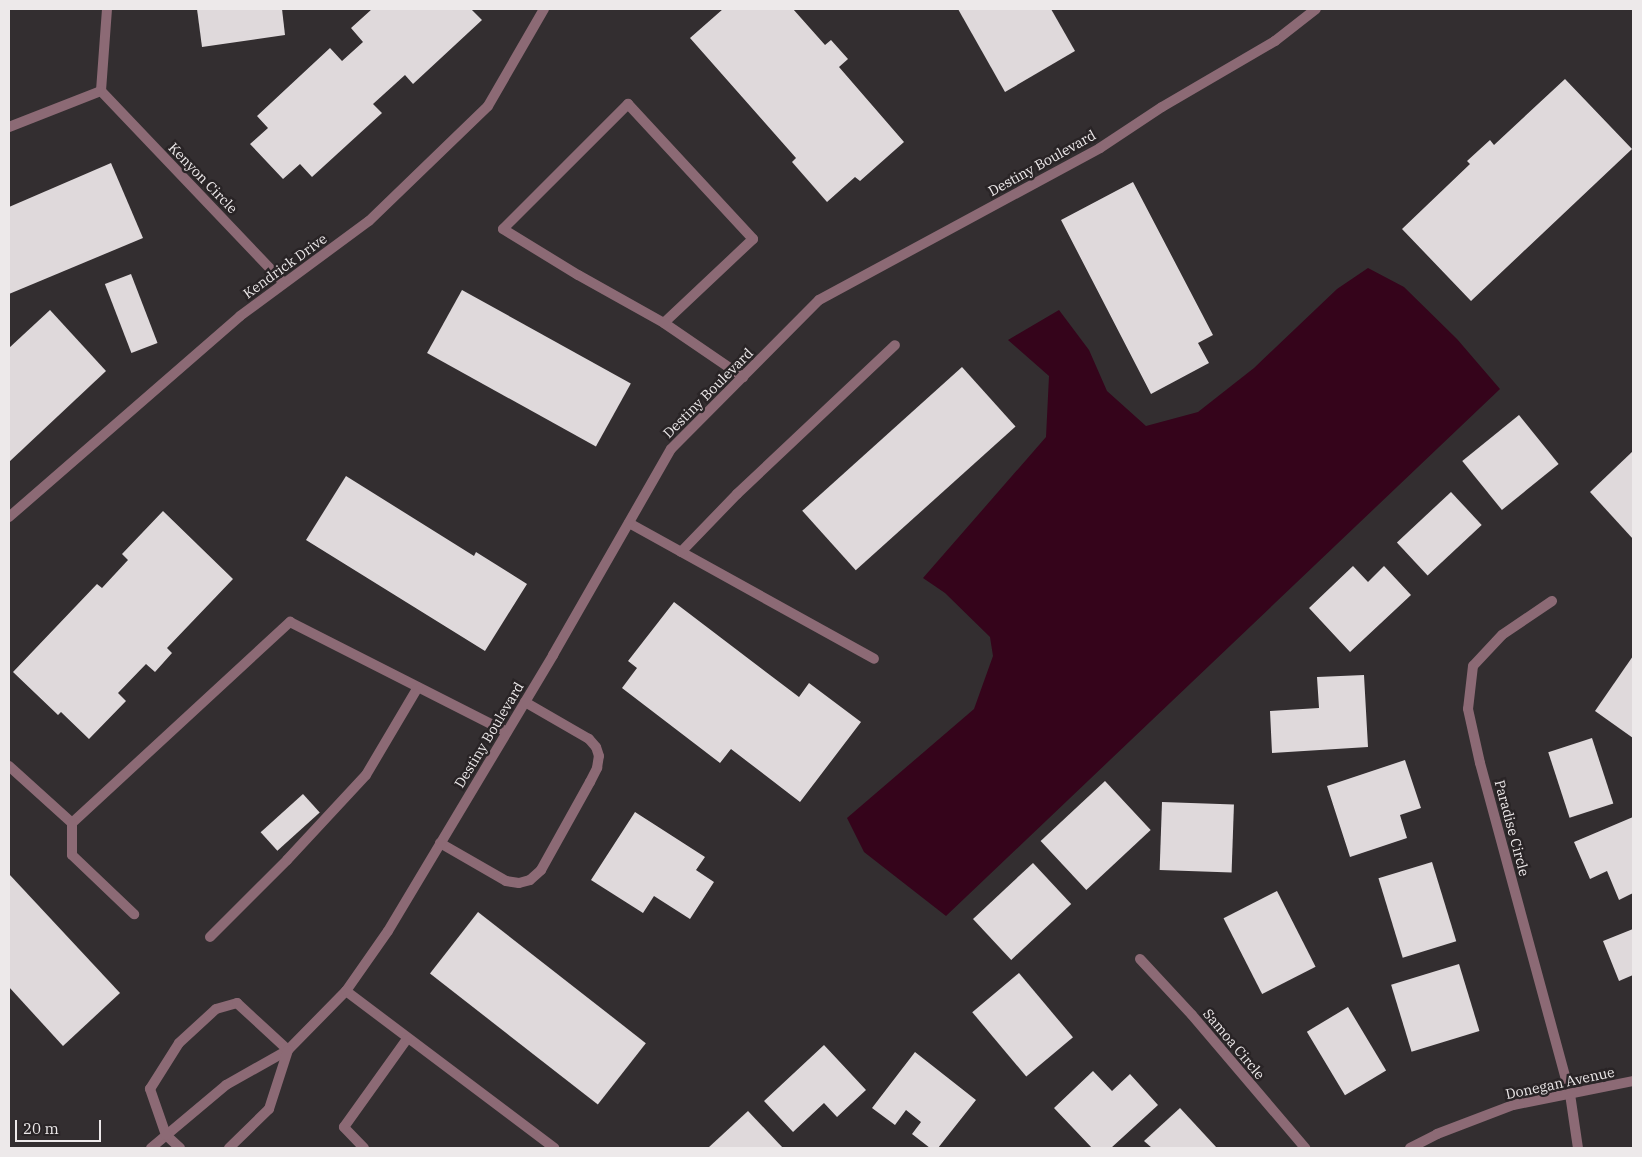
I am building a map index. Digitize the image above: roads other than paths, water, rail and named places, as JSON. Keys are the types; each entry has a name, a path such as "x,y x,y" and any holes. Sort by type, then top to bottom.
{"street":[{"path":"9,127 101,91 107,9"},
{"name":"Kendrick Drive","path":"9,517 240,316 369,221 488,106 544,9"},
{"name":"Destiny Boulevard","path":"151,1148 226,1085 288,1050 346,991 388,931 525,702 671,449 819,300 1100,148 1162,107 1275,41 1316,9"},
{"name":"Kenyon Circle","path":"101,91 284,283"},
{"path":"664,323 753,239 628,104 503,229 578,275 664,323 743,377"},
{"path":"681,552 737,494 894,345"},
{"path":"629,523 874,658"},
{"name":"Paradise Circle","path":"1552,601 1502,635 1473,666 1468,709 1480,763 1570,1094 1578,1148"},
{"path":"134,914 72,856 72,823 290,622 507,732"},
{"path":"210,937 287,860 366,775 418,687"},
{"path":"440,843 506,881 519,883 530,880 541,870 590,782 597,768 599,756 596,747 589,739 525,702"},
{"path":"9,766 72,823"},
{"name":"Samoa Circle","path":"1140,960 1192,1016 1305,1148"},
{"path":"346,991 407,1039 554,1148"},
{"path":"180,1148 166,1135 150,1089 179,1043 216,1009 237,1003 288,1050"},
{"path":"364,1148 344,1127 407,1039"},
{"name":"Destiny Boulevard","path":"228,1148 269,1109 288,1050"},
{"name":"Donegan Avenue","path":"1410,1148 1437,1134 1513,1105 1633,1081"}]}
